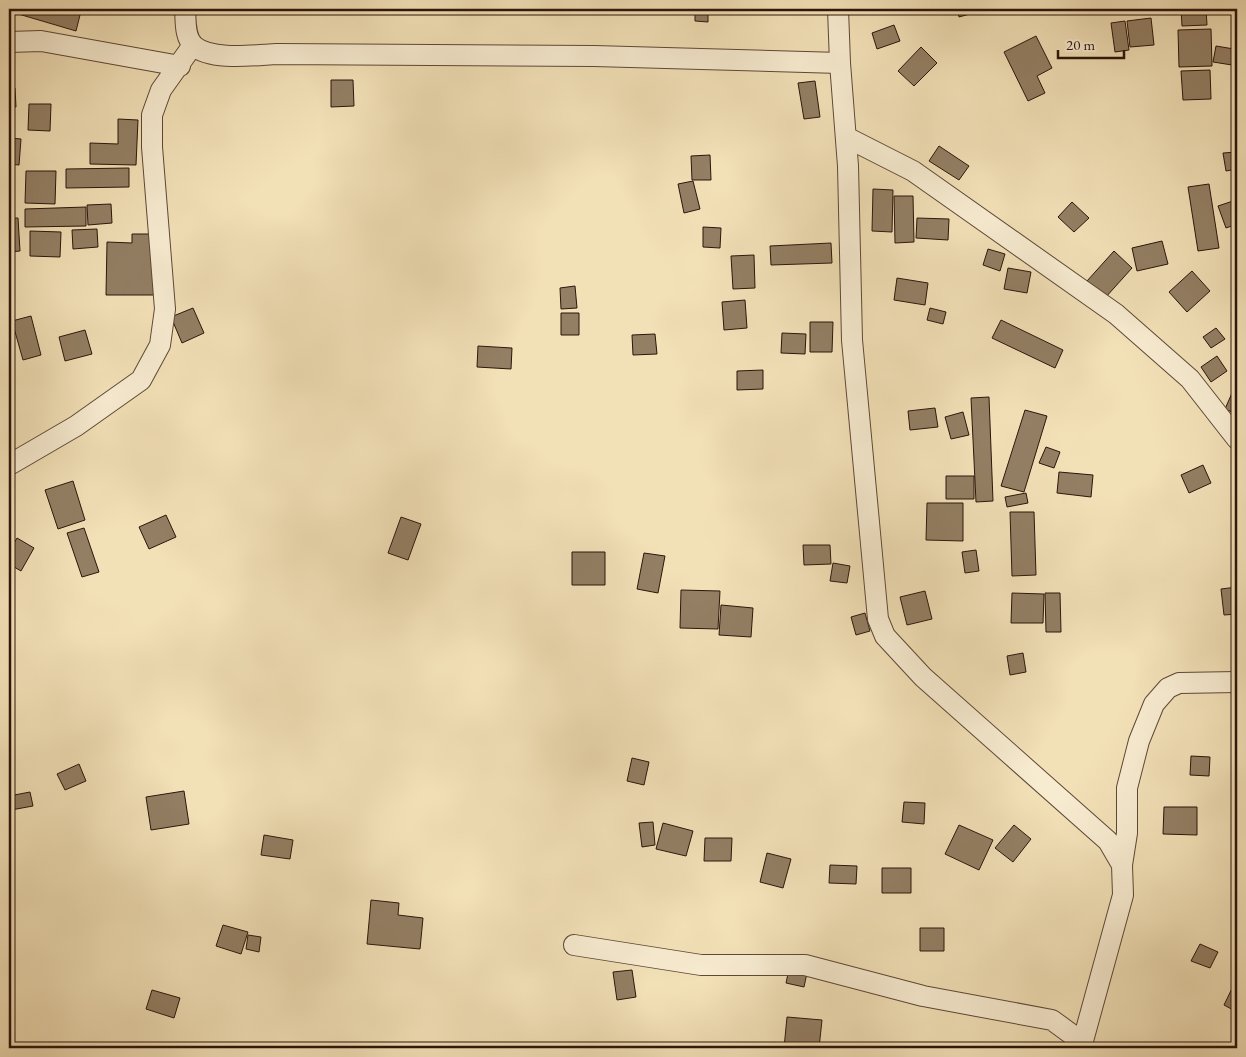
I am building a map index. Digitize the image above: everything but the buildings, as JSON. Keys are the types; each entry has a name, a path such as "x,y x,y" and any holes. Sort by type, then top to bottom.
{"street":[{"path":"185,9 186,30 193,45 208,53 230,56 277,54 584,56 840,63"},
{"path":"838,9 846,137 852,340 878,619 885,636 923,677 1108,841 1122,865"},
{"path":"9,42 41,40 180,66"},
{"path":"9,465 76,426 141,380 160,345 165,309 152,147 152,115 161,90 180,66 193,45"},
{"path":"846,137 913,171 1116,314 1190,379 1237,439"},
{"path":"574,945 701,964 805,964 923,996 1052,1020 1081,1045 1100,986 1124,895 1122,865 1127,833 1127,788 1140,741 1154,704 1168,688 1179,683 1237,682"}]}
